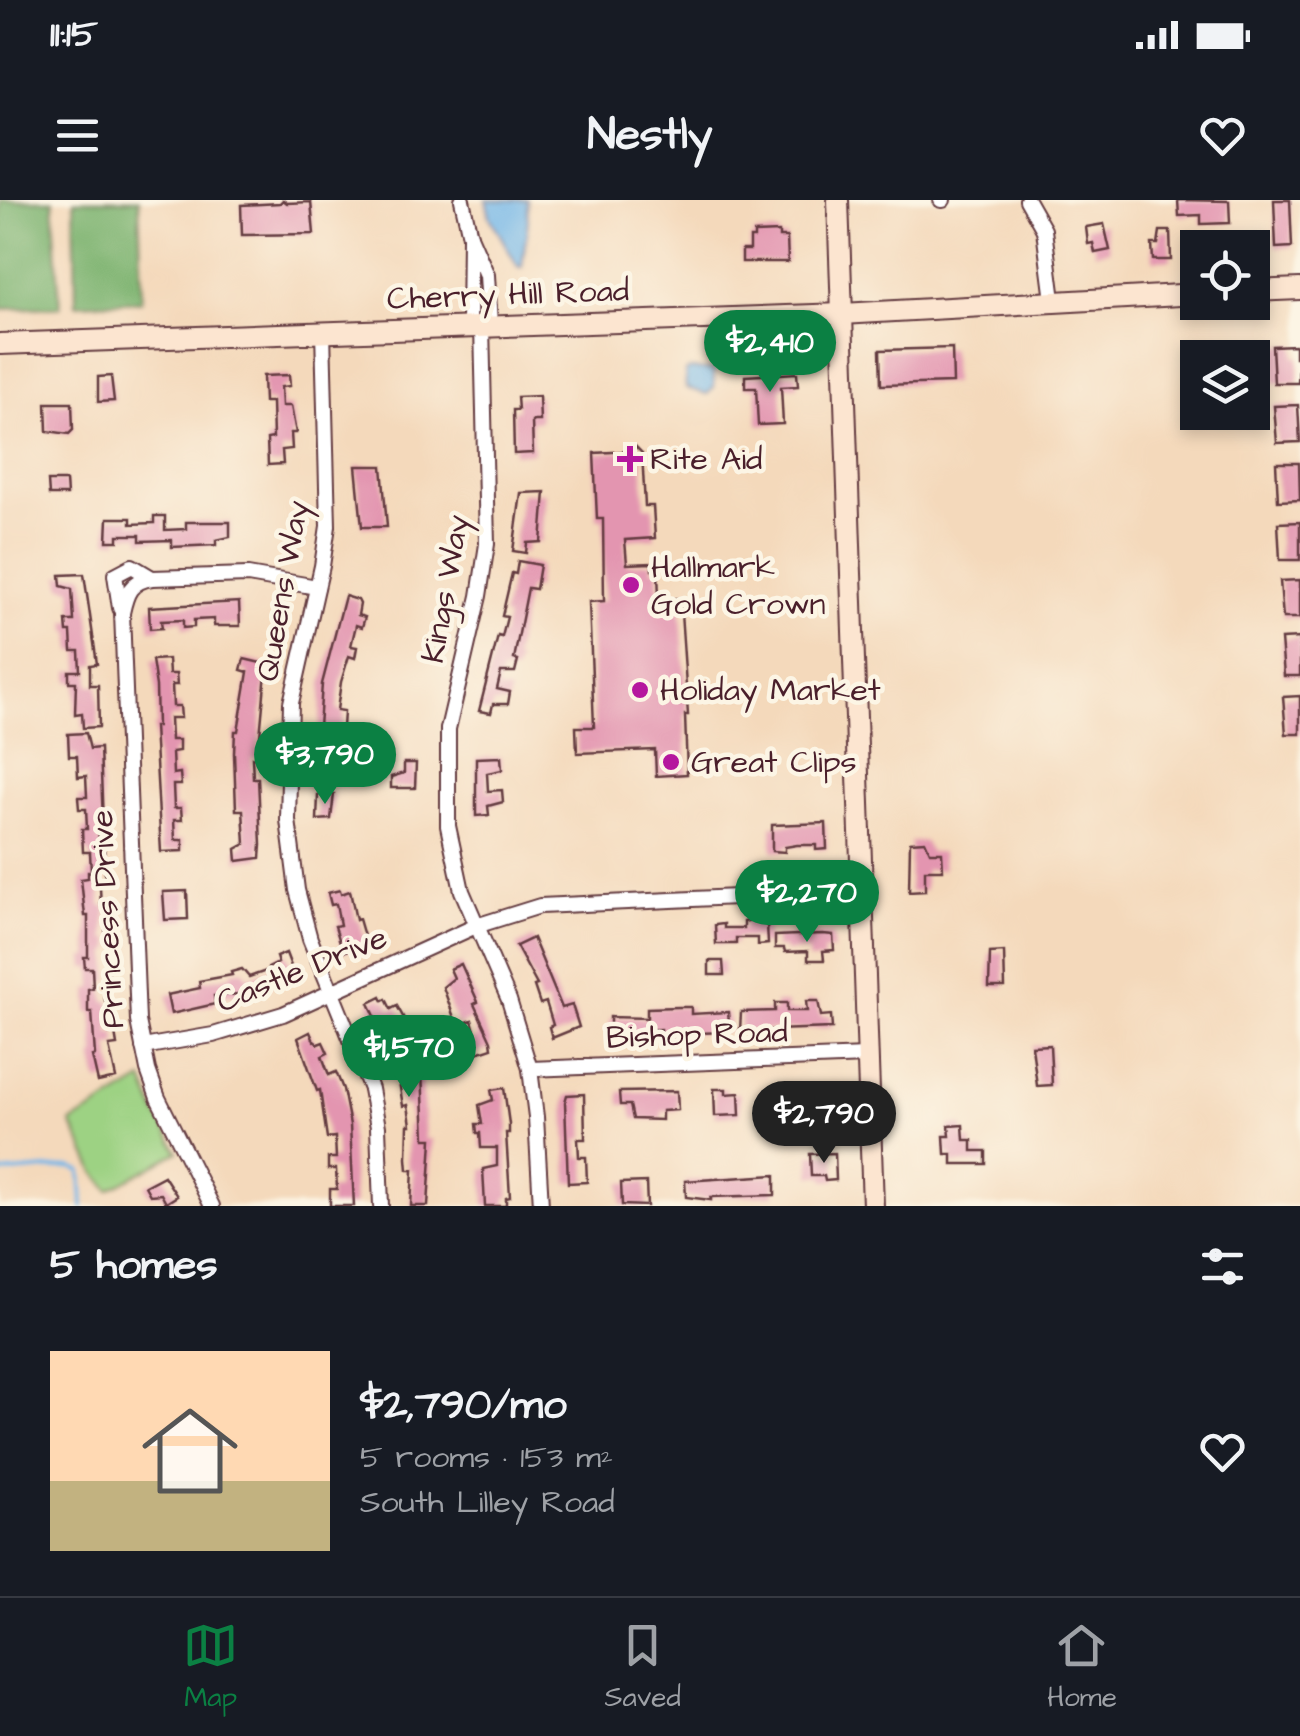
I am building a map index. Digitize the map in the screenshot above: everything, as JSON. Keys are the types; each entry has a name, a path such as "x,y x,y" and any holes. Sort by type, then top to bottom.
{"main road":[{"path":"838,200 873,1206"},
{"path":"1270,290 1300,289"},
{"name":"Cherry Hill Road","path":"0,344 842,314 1180,295"}],"street":[{"path":"462,200 480,325"},
{"path":"1028,200 1044,230 1054,300"},
{"path":"470,236 487,275 480,325"},
{"name":"Kings Way","path":"480,325 488,477 487,544 479,596 452,703 446,762 452,856 462,892 509,1000 530,1069 541,1206"},
{"name":"Queens Way","path":"323,330 329,506 326,546 291,703 288,820 302,913 371,1089 378,1127 381,1206"},
{"name":"Princess Drive","path":"212,1206 158,1098 138,1021 122,613 126,592 138,581 152,578 248,575 317,587"},
{"name":"Castle Drive","path":"142,1047 239,1028 332,993 515,912 552,904 801,894"},
{"name":"Bishop Road","path":"530,1069 866,1056"}],"green space":[{"path":"0,200 53,200 60,307 0,309"},
{"path":"74,200 139,200 142,301 76,304"},
{"path":"143,1080 178,1152 109,1190 95,1172 71,1123"}],"water":[{"path":"486,200 527,200 522,267 518,267 490,217"},
{"path":"714,370 714,388 707,394 686,388 685,372"}],"building":[{"path":"283,200 311,202 314,234 242,235 241,205"},
{"path":"1178,200 1229,201 1230,223 1201,224 1201,215 1179,216"},
{"path":"1274,200 1290,200 1292,247 1276,248"},
{"path":"1104,224 1110,250 1095,253 1093,243 1088,244 1086,227"},
{"path":"1160,231 1170,231 1171,260 1153,260 1152,244 1158,244"},
{"path":"779,232 779,237 787,237 788,262 742,262 742,250 750,250 754,233"},
{"path":"1295,345 1295,357 1299,357 1298,383 1274,383 1272,346"},
{"path":"952,348 953,383 881,385 880,350"},
{"path":"797,373 798,386 781,387 783,424 758,425 756,388 745,388 745,376"},
{"path":"289,375 290,386 281,387 282,406 291,406 296,433 291,433 292,449 282,450 283,464 268,465 267,439 273,438 272,402 264,402 263,376"},
{"path":"111,376 114,401 98,402 98,377"},
{"path":"539,396 540,421 532,421 533,453 514,454 513,410 518,410 517,397"},
{"path":"46,403 72,403 73,430 69,434 47,431"},
{"path":"1298,405 1300,442 1277,443 1274,406"},
{"name":"Holiday Market","path":"635,446 642,453 645,506 653,506 655,538 625,540 627,564 652,563 652,570 658,570 659,599 680,598 688,715 687,774 656,776 655,750 577,753 576,727 594,727 589,602 604,601 603,519 597,519 594,453 631,451"},
{"path":"1276,463 1299,463 1300,500 1278,501"},
{"path":"356,466 382,466 387,527 362,527"},
{"path":"48,481 66,481 67,495 49,495"},
{"path":"545,492 541,542 527,543 526,553 513,551 521,493"},
{"path":"154,516 165,516 165,530 186,529 186,522 230,522 230,537 216,540 216,545 172,547 172,540 140,541 140,535 118,535 118,541 107,541 108,518 131,518 131,524 154,523"},
{"path":"1300,522 1300,560 1280,560 1278,523"},
{"path":"518,561 540,565 536,589 528,588 515,672 501,672 497,689 510,692 508,704 493,704 491,713 479,711 498,636 502,637 507,617 502,616"},
{"path":"84,574 97,664 90,665 90,685 98,685 99,727 83,728 82,713 75,714 76,682 69,682 69,671 80,671 79,651 72,651 71,632 67,632 66,621 74,621 72,589 61,586 60,575"},
{"path":"1300,580 1300,618 1283,618 1280,581"},
{"path":"345,596 358,600 358,615 365,617 362,627 356,625 351,646 357,647 355,658 349,656 341,682 337,710 344,711 339,754 317,753 315,727 319,727 322,684"},
{"path":"239,602 240,626 214,626 214,619 194,620 194,627 183,628 183,620 161,621 162,628 150,629 149,607"},
{"path":"1300,638 1300,676 1284,676 1281,639"},
{"path":"168,659 169,674 176,674 173,706 180,706 181,718 170,718 171,740 179,740 179,751 172,752 173,774 180,773 181,785 173,785 174,808 181,808 182,820 174,820 175,840 183,840 183,851 161,852 152,660"},
{"path":"244,659 265,664 266,672 258,758 252,758 253,778 258,778 261,845 260,858 237,861 236,849 245,844 243,810 236,810 234,753 248,672 241,670"},
{"path":"1300,696 1300,734 1286,734 1283,697"},
{"path":"86,733 90,749 100,748 103,823 98,823 99,842 104,842 105,879 100,888 101,906 106,906 105,939 110,939 111,951 109,981 103,981 105,1001 110,1001 110,1034 115,1033 117,1045 109,1046 116,1078 98,1082 92,1056 92,1012 88,1012 92,968 85,968 84,957 88,957 88,916 81,879 88,878 91,872 90,852 83,852 86,809 79,809 78,797 87,797 86,776 78,777 77,756 69,756 68,734"},
{"path":"501,757 502,770 487,773 488,791 502,790 503,802 488,806 489,815 476,816 476,758"},
{"path":"404,763 416,763 415,788 391,788 391,777 404,773"},
{"path":"334,794 331,819 317,820 318,795"},
{"path":"826,823 827,849 797,845 785,847 785,852 772,851 772,825"},
{"path":"925,841 930,852 942,852 943,870 925,870 925,891 909,892 910,842"},
{"path":"340,890 341,894 350,891 366,943 343,952 335,926 340,925 336,904 331,905 328,893"},
{"path":"187,891 188,919 165,920 163,892"},
{"path":"744,922 767,923 768,944 758,945 758,938 736,938 736,944 716,944 715,925 744,928"},
{"path":"833,935 834,950 823,951 824,960 808,960 808,951 785,952 784,948 775,948 775,936"},
{"path":"533,938 562,1008 572,1005 579,1027 552,1038 549,1027 553,1025 546,1002 540,1004 534,986 537,985 516,946"},
{"path":"1004,952 1005,987 989,987 990,953"},
{"path":"286,953 294,974 287,979 252,993 214,996 215,1004 171,1014 167,995 200,988 199,981 232,975 231,972 242,969 249,977 269,970 278,963 276,957"},
{"path":"709,961 723,961 724,975 709,975"},
{"path":"461,964 492,1048 468,1056 465,1044 477,1038 472,1020 457,1026 443,987 454,978 450,969"},
{"path":"381,997 391,1009 397,1006 407,1024 415,1044 407,1047 416,1073 422,1072 425,1139 432,1139 428,1206 411,1206 413,1170 408,1170 407,1158 411,1125 408,1105 403,1106 395,1057 388,1046 397,1043 389,1023 380,1027 369,1003"},
{"path":"806,1001 818,1001 821,1016 831,1015 832,1028 740,1031 741,1012 775,1011 775,1003 787,1003 787,1011 807,1011"},
{"path":"691,1007 691,1014 728,1012 730,1032 661,1034 661,1029 622,1036 621,1031 610,1032 610,1017 647,1018 647,1008"},
{"path":"310,1032 314,1041 323,1042 328,1053 322,1056 329,1075 336,1072 343,1089 350,1125 354,1206 330,1206 330,1189 337,1189 336,1169 328,1169 328,1158 336,1158 335,1137 327,1138 320,1090 317,1091 298,1038"},
{"path":"1050,1045 1052,1085 1037,1086 1032,1046"},
{"path":"791,1086 791,1091 804,1091 805,1113 780,1114 779,1087"},
{"path":"504,1088 509,1124 506,1133 510,1197 506,1198 506,1206 485,1206 483,1169 497,1166 497,1148 481,1148 476,1124 482,1124 479,1105 493,1100 491,1090"},
{"path":"714,1089 726,1089 726,1094 739,1093 740,1115 715,1116"},
{"path":"677,1091 678,1110 662,1111 662,1120 633,1119 630,1105 620,1105 619,1092"},
{"path":"584,1094 585,1139 578,1139 579,1157 586,1157 587,1182 568,1183 565,1102 567,1095"},
{"path":"963,1125 964,1140 972,1140 972,1151 986,1151 986,1164 952,1164 952,1154 945,1154 944,1136 950,1136 949,1126"},
{"path":"835,1153 836,1180 811,1176 810,1154"},
{"path":"775,1175 775,1195 711,1200 686,1197 685,1181"},
{"path":"164,1176 177,1196 166,1203 161,1194 150,1195 145,1186"},
{"path":"646,1182 647,1206 622,1205 621,1183"}],"waterway":[{"path":"0,1173 71,1167 81,1171 83,1206"}],"place":[{"name":"Rite Aid","path":"630,459"},
{"name":"Hallmark Gold Crown","path":"631,585"},
{"name":"Holiday Market","path":"640,690"},
{"name":"Great Clips","path":"671,762"}]}
